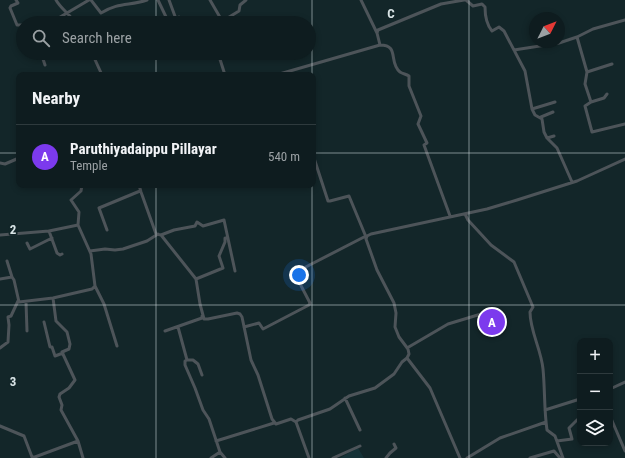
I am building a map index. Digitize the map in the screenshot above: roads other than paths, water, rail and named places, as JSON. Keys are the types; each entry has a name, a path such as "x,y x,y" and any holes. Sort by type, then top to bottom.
{"street":[{"path":"16,0 18,3 10,8 16,23"},
{"path":"56,0 60,7 69,16"},
{"path":"62,16 90,0 102,13 111,7 147,0"},
{"path":"158,0 165,16"},
{"path":"169,0 175,16"},
{"path":"210,0 219,16"},
{"path":"230,16 239,11 240,5 246,0"},
{"path":"361,0 377,33 380,45"},
{"path":"377,33 378,30 443,2 465,0 473,6 482,4 485,7 485,16 489,27 492,31 499,27 504,31 525,71 532,109 535,115 541,117 553,112"},
{"path":"514,50 559,43 594,29 625,20"},
{"path":"577,37 587,72 585,84 591,102"},
{"path":"286,72 380,45 387,45 391,48 398,69 401,73 409,76 410,86 421,116 418,124 427,143 424,145 450,216"},
{"path":"43,60 44,65"},
{"path":"95,60 101,72"},
{"path":"220,60 224,72"},
{"path":"587,72 612,64"},
{"path":"607,94 604,98 591,102 585,106 592,132 625,124"},
{"path":"532,109 555,102"},
{"path":"541,117 544,132 547,138 557,148 572,182"},
{"path":"547,138 554,136"},
{"path":"0,163 5,164 16,159"},
{"path":"244,327 259,323 263,329 309,305 310,303 296,276 296,272 364,237 366,238 371,234 465,214 509,202 572,182 625,160"},
{"path":"296,422 330,409 345,398 356,393 375,388 385,382 394,374 409,354 395,327 396,313 394,303 377,270 349,196 330,201 328,200 316,164"},
{"path":"81,188 71,200 79,212 78,225 90,251 96,286 104,304 117,346"},
{"path":"140,188 156,232 196,279 204,319 208,320 237,313 242,317 251,360 258,375 274,423"},
{"path":"107,230 99,208 140,191"},
{"path":"465,214 468,220 491,245 514,262 534,307 530,312 530,320 543,368 547,430 555,436 563,458"},
{"path":"90,251 123,249 174,230 195,226 197,222 203,226 224,220 235,271"},
{"path":"0,235 49,232 78,225"},
{"path":"49,232 57,253 60,255 62,254"},
{"path":"27,243 30,249 52,238"},
{"path":"196,279 223,268 219,256 225,242 224,238 228,238"},
{"path":"0,348 8,342 8,317 11,316 18,301 14,280 7,261"},
{"path":"0,279 12,277"},
{"path":"18,301 26,302 53,298 92,289 96,286"},
{"path":"44,322 50,347 52,347 55,356 68,350 70,344 67,332 56,321 53,298"},
{"path":"26,302 27,331"},
{"path":"407,348 448,324 491,311 496,310 503,325 494,331 485,328 479,315"},
{"path":"165,331 202,318 202,314"},
{"path":"178,327 187,360 185,361 185,365 203,410 209,419 220,452 225,458"},
{"path":"63,353 75,380 69,388 60,394 59,397 62,405 61,410 78,441 83,458"},
{"path":"407,358 430,388 460,458"},
{"path":"187,360 193,360 198,364 202,375"},
{"path":"613,388 625,382"},
{"path":"345,398 360,430"},
{"path":"545,410 577,400"},
{"path":"216,441 291,419 296,422 309,458"},
{"path":"557,441 572,439 569,428 577,420"},
{"path":"467,458 500,438 546,422"},
{"path":"613,423 625,451"},
{"path":"0,426 24,436 32,457 78,441"},
{"path":"386,458 396,448 394,444"},
{"path":"333,458 360,446"},
{"path":"530,458 554,451 560,458"},
{"path":"211,458 220,452"}],"place":[{"name":"Paruthiyadaippu Pillayar","path":"492,322"}]}
